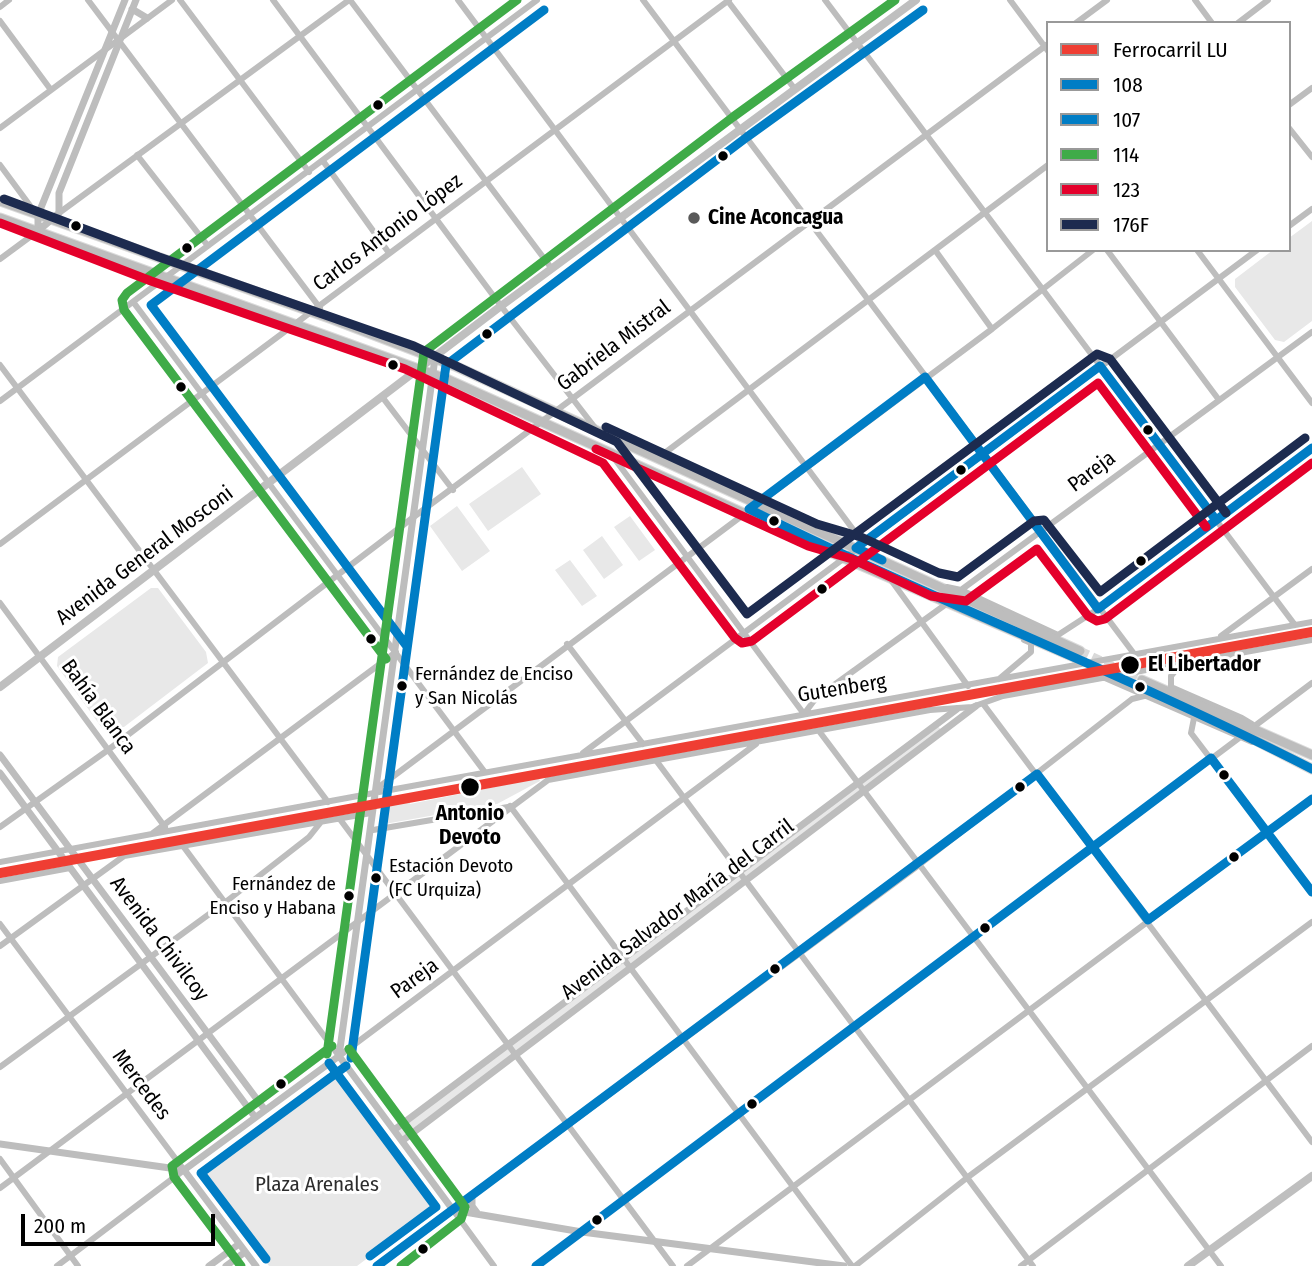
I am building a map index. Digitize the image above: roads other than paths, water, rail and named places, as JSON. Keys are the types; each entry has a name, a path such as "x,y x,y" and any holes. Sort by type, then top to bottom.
{"main road":[{"name":"Avenida General Mosconi","path":"0,687 420,370 500,306 916,0"},
{"path":"0,201 181,267 316,309 324,316 435,358 859,547 1078,654 949,602 434,375 0,218"},
{"path":"1142,687 1252,728 1312,755"},
{"path":"1142,687 1312,768"},
{"path":"1188,1266 1312,1175"}],"street":[{"path":"0,7 9,0"},
{"path":"88,0 316,309"},
{"path":"38,231 38,215 125,0"},
{"path":"59,213 59,193 136,0"},
{"path":"0,128 172,0"},
{"path":"180,0 309,172"},
{"path":"273,0 500,306 597,430"},
{"path":"332,0 338,8"},
{"path":"0,259 349,0 488,180 552,269"},
{"path":"458,0 858,536 859,547"},
{"path":"0,401 537,0"},
{"path":"643,0 981,454 1135,655"},
{"path":"728,0 794,88"},
{"name":"Carlos Antonio López","path":"0,544 728,0"},
{"path":"825,0 1295,625"},
{"path":"1010,0 1046,46"},
{"path":"1079,21 1107,0"},
{"path":"1195,0 1211,21"},
{"path":"1241,21 1268,0"},
{"path":"132,9 147,18"},
{"path":"0,21 51,90"},
{"name":"Gabriela Mistral","path":"0,827 108,750 415,516 1046,48"},
{"path":"1291,104 1312,88"},
{"path":"1291,131 1312,158"},
{"path":"138,155 208,246"},
{"path":"323,162 389,253"},
{"path":"0,165 38,215"},
{"path":"659,458 747,388 1046,166"},
{"path":"1291,225 1312,209"},
{"path":"935,250 992,329"},
{"path":"339,1056 371,813 377,791 453,730 992,329 1090,252"},
{"path":"1109,252 1219,400"},
{"path":"1198,252 1312,403"},
{"path":"579,756 627,723 745,631 1254,252"},
{"path":"134,303 484,771"},
{"name":"Pareja","path":"961,590 1312,332"},
{"path":"367,855 373,830 435,358"},
{"path":"0,365 328,802"},
{"path":"1304,393 1312,387"},
{"path":"383,398 453,490"},
{"path":"935,584 961,590 1054,634 1066,632 1312,448"},
{"path":"611,453 804,714 816,698 949,602 961,611 1031,643 1031,652 997,680"},
{"path":"1217,639 1312,569"},
{"path":"887,575 968,686"},
{"name":"Bahía Blanca","path":"0,603 166,829"},
{"name":"Gutenberg","path":"166,829 328,802 484,771 1312,622"},
{"name":"Gutenberg","path":"0,1188 282,981 510,807 559,777 930,710 984,705 1003,696 1311,643"},
{"path":"567,644 643,744"},
{"path":"0,862 152,834 166,829 280,738 396,652"},
{"path":"1180,665 1170,681 1177,690 1242,718 1252,724 1252,728 1312,683"},
{"path":"1103,678 1142,687 1194,718 1265,746"},
{"path":"379,1265 919,865 1132,699 1142,687"},
{"path":"984,705 1148,920 1312,1142"},
{"name":"Avenida Salvador María del Carril","path":"402,1140 975,706"},
{"name":"Avenida Salvador María del Carril","path":"394,1130 957,709"},
{"path":"1194,718 1191,733 1312,892"},
{"path":"819,731 1221,1266"},
{"path":"536,1266 1239,738"},
{"name":"Pareja","path":"57,1266 570,886 758,742"},
{"name":"Avenida Chivilcoy","path":"0,755 265,1110"},
{"path":"655,758 1031,1263"},
{"name":"Avenida Chivilcoy","path":"0,773 255,1117"},
{"path":"687,1266 1312,799"},
{"path":"373,830 510,807 853,1266 968,1177 1312,922"},
{"path":"0,946 118,859 371,813"},
{"path":"339,818 674,1266"},
{"path":"0,1067 223,904 309,836 321,821"},
{"path":"183,846 223,904 494,1266"},
{"path":"0,881 71,868"},
{"name":"Mercedes","path":"0,924 125,1095 256,1266"},
{"path":"1021,1266 1031,1263 1312,1046"},
{"path":"0,1143 184,1170"},
{"path":"0,1159 78,1266"},
{"path":"472,1195 472,1206 478,1215"},
{"path":"453,1210 582,1232 844,1266"},
{"path":"209,1266 239,1244"},
{"path":"226,1266 245,1252"}],"tunnel":[{"path":"1080,651 1142,680"},
{"path":"1076,658 1139,686"}],"rail line":[{"name":"LU","path":"0,873 1312,632"}],"place":[{"name":"Cine Aconcagua","path":"694,218"},
{"name":"El Libertador","path":"1130,665"},
{"name":"Fernández de Enciso y San Nicolás","path":"402,686"},
{"name":"Antonio Devoto","path":"470,787"},
{"name":"Estación Devoto (FC Urquiza)","path":"376,878"},
{"name":"Fernández de Enciso y Habana","path":"349,896"}],"park label":[{"name":"Plaza Arenales","path":"317,1185"}]}
